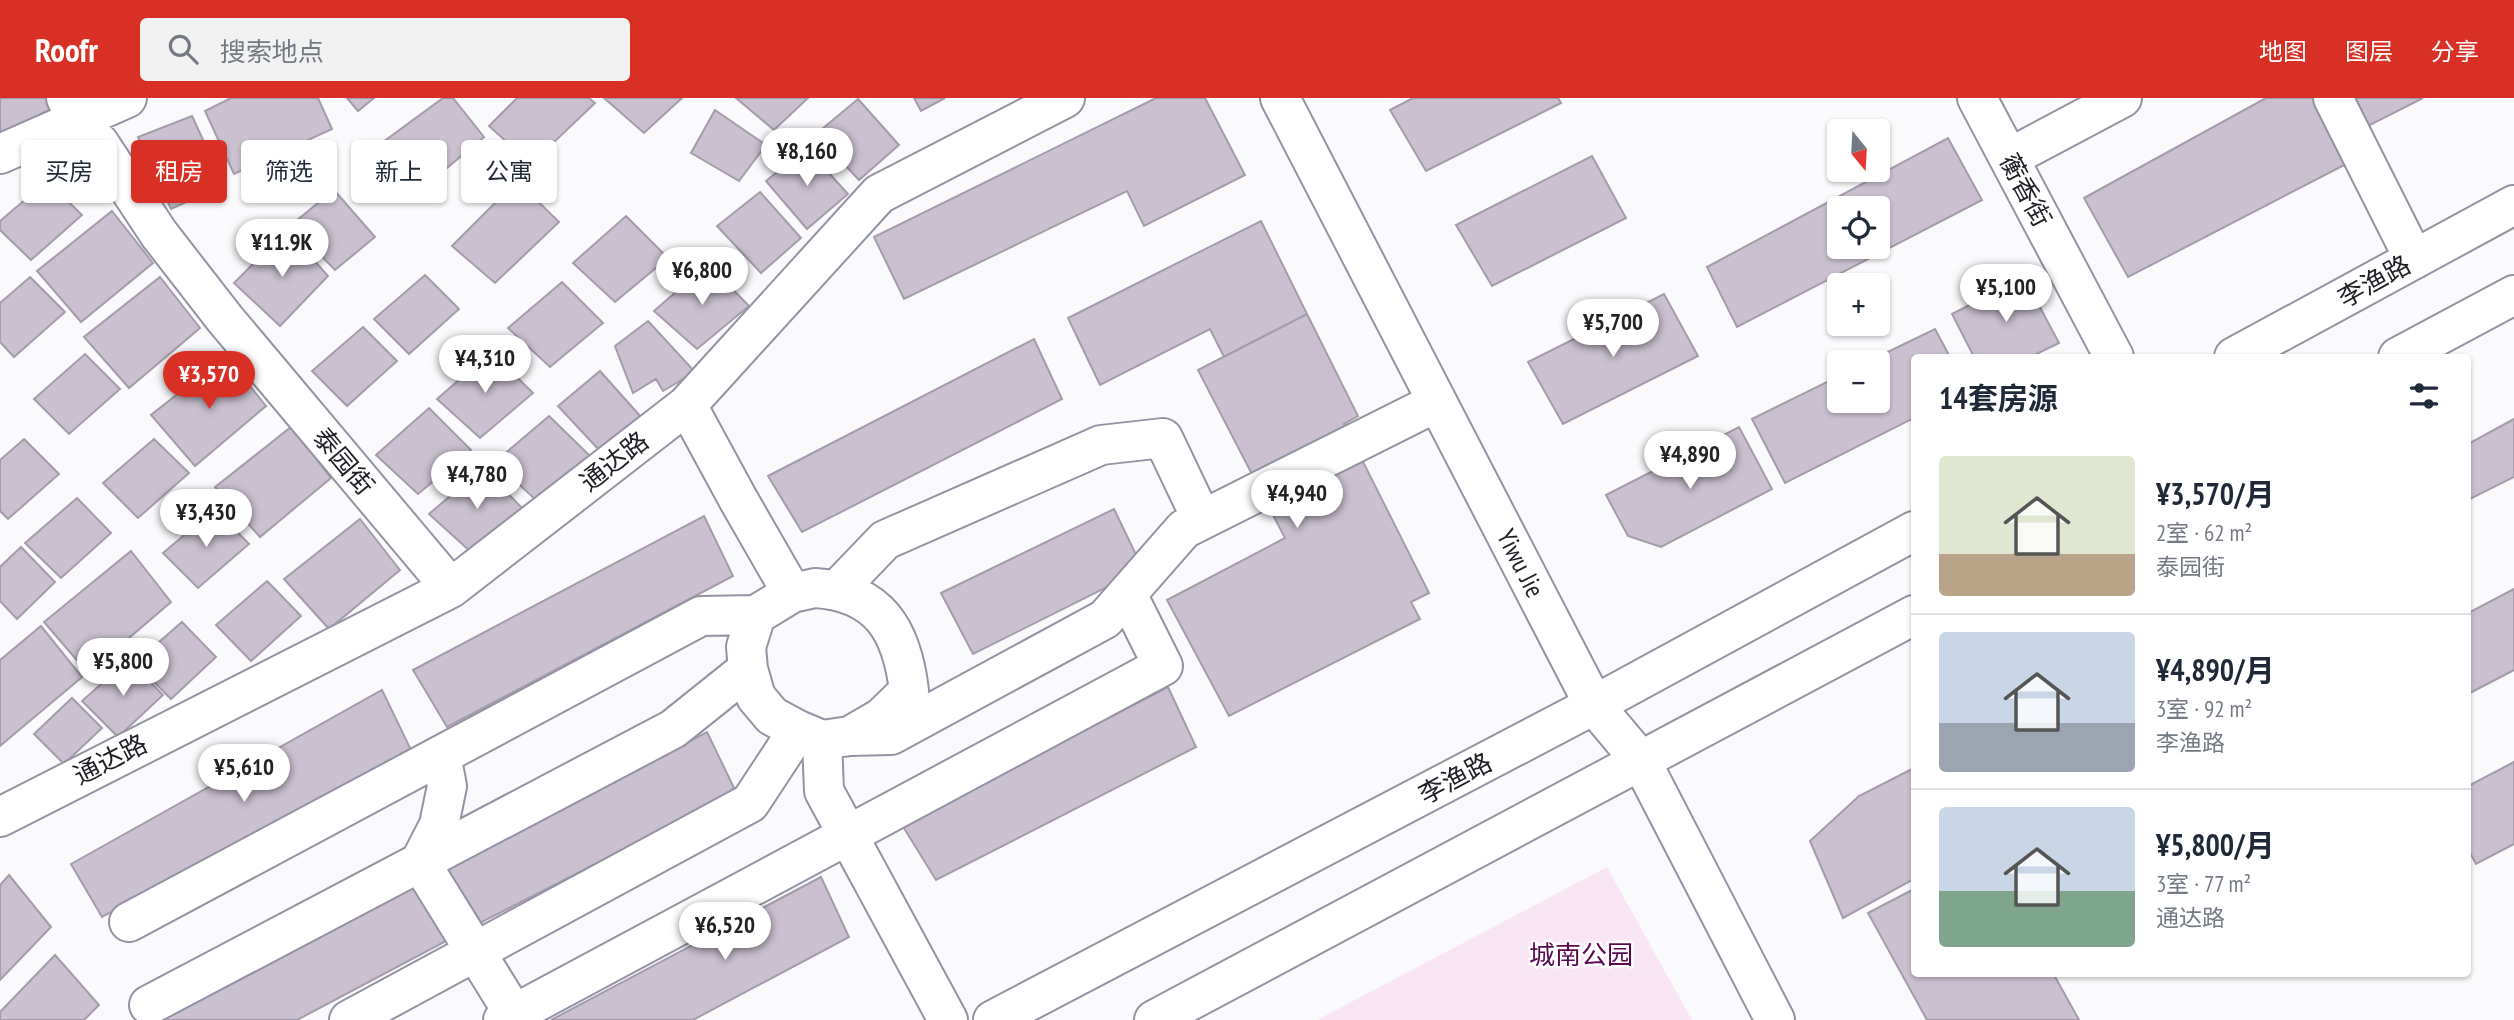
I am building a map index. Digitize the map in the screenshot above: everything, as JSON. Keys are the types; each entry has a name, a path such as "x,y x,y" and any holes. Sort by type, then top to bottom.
{"street":[{"path":"0,154 71,109 127,98"},
{"name":"通达路","path":"1,813 451,588 687,405 879,194 1065,98"},
{"name":"Yiwu Jie","path":"1280,98 1594,705 1641,761 1775,1020"},
{"name":"蘅香街","path":"1977,98 2112,354"},
{"path":"2009,158 2122,98"},
{"path":"2333,98 2414,259"},
{"name":"泰园街","path":"71,109 99,143 159,234 225,319 451,588"},
{"name":"李渔路","path":"2240,354 2514,205"},
{"path":"2404,354 2514,295"},
{"path":"756,615 746,647 748,669 757,697 772,716 823,735 891,735 1105,619 1184,529 1437,402"},
{"path":"687,405 792,593"},
{"path":"838,589 885,540 1101,445 1163,438 1202,520"},
{"name":"李渔路","path":"993,1020 1594,705 1911,533"},
{"path":"129,922 701,615 756,615 792,593 814,588 838,589 862,599 891,624 906,661 909,691 881,718 823,735 750,803 349,1020"},
{"path":"421,862 476,951 508,1017 1163,666 1127,594"},
{"path":"1154,1020 1911,617"},
{"path":"149,1005 673,729 748,669"},
{"path":"823,735 824,791 948,1020"},
{"path":"421,862 439,825 447,786 441,755"}],"green space":[{"name":"城南公园","path":"1607,867 1692,1020 1317,1020"}],"building":[{"path":"0,98 53,98 57,106 0,135"},
{"path":"231,98 318,98 332,129 308,140 241,140 241,171 234,174 227,159 227,140 218,140 205,111"},
{"path":"347,98 374,98 358,111"},
{"path":"443,98 453,98 484,137 480,140 461,140 461,156 447,168 447,140 386,140"},
{"path":"517,98 589,98 595,103 556,140 504,140 489,126"},
{"path":"604,98 682,98 644,133"},
{"path":"736,98 808,98 774,130"},
{"path":"914,98 945,98 921,111"},
{"path":"1156,98 1205,98 1245,175 1144,226 1127,191 904,299 874,237"},
{"path":"1413,98 1558,98 1561,103 1426,171 1390,110"},
{"path":"2266,98 2318,98 2350,162 2128,277 2084,198"},
{"path":"2352,98 2423,98 2368,126"},
{"path":"858,99 899,145 859,180 816,134"},
{"path":"715,110 766,145 739,181 691,153"},
{"path":"192,116 203,140 139,140 138,137"},
{"path":"1948,138 1982,200 1890,248 1890,196 1840,196 1866,182 1890,182 1890,169"},
{"path":"806,148 848,194 807,229 766,181"},
{"path":"1592,156 1626,218 1492,286 1456,225"},
{"path":"760,192 801,238 761,273 717,226"},
{"path":"337,193 375,237 335,270 291,225 318,203 337,203"},
{"path":"21,203 70,203 82,215 31,260 0,230 0,221"},
{"path":"168,203 184,203 171,209"},
{"path":"495,203 540,203 559,222 495,283 452,246"},
{"path":"1827,203 1827,259 1868,259 1841,273 1827,273 1827,280 1737,327 1707,267"},
{"path":"112,211 153,263 81,322 37,271"},
{"path":"626,216 668,258 615,302 573,263"},
{"path":"1261,221 1307,314 1224,357 1210,329 1100,385 1068,318"},
{"path":"287,230 328,276 280,326 234,283"},
{"path":"708,264 749,306 697,349 654,311"},
{"path":"425,275 459,309 409,354 374,319"},
{"path":"30,277 65,312 14,357 0,342 0,303"},
{"path":"160,277 200,328 129,388 84,337"},
{"path":"2024,277 2059,343 2036,354 1972,354 1952,314"},
{"path":"562,282 603,323 550,367 508,328"},
{"path":"1664,294 1698,356 1563,424 1528,362"},
{"path":"1307,314 1358,416 1344,424 1429,593 1411,602 1420,619 1229,716 1167,600 1285,538 1198,370"},
{"path":"648,321 695,372 663,391 656,379 633,393 615,346"},
{"path":"363,327 397,361 347,406 312,371"},
{"path":"1935,329 1948,354 1911,354 1911,420 1785,483 1752,419 1827,382 1827,413 1890,413 1890,351"},
{"path":"1034,339 1062,399 802,532 768,476"},
{"path":"491,352 533,393 480,438 437,399"},
{"path":"85,354 120,389 69,434 34,399"},
{"path":"226,356 266,406 195,466 151,415"},
{"path":"600,371 641,417 601,452 558,406"},
{"path":"429,408 471,450 418,494 376,455"},
{"path":"549,416 591,457 537,501 495,462"},
{"path":"2514,419 2514,477 2471,498 2471,442"},
{"path":"291,427 331,478 260,537 215,487"},
{"path":"1739,427 1772,489 1661,547 1628,536 1606,495"},
{"path":"24,439 59,474 8,519 0,511 0,460"},
{"path":"154,439 189,473 138,518 103,483"},
{"path":"483,468 524,510 472,553 429,514"},
{"path":"77,498 111,533 61,578 25,543"},
{"path":"215,509 249,544 198,588 163,553"},
{"path":"1114,509 1143,569 973,654 941,593"},
{"path":"704,516 733,576 447,727 413,670"},
{"path":"360,519 400,570 329,629 284,579"},
{"path":"21,547 55,582 17,619 0,601 0,567"},
{"path":"131,551 171,602 88,673 44,622"},
{"path":"267,581 301,616 251,661 216,625"},
{"path":"2514,589 2514,670 2471,692 2471,611"},
{"path":"182,622 216,657 171,699 135,663"},
{"path":"41,626 82,677 0,746 0,660"},
{"path":"128,660 163,695 118,737 82,701"},
{"path":"1168,687 1196,747 936,880 902,825"},
{"path":"382,690 411,750 102,917 71,864"},
{"path":"72,698 102,728 64,764 34,734"},
{"path":"707,732 736,792 476,925 442,870"},
{"path":"2514,762 2514,844 2476,864 2471,855 2471,784"},
{"path":"1911,770 1911,881 1843,918 1810,841 1859,796"},
{"path":"9,875 51,927 0,980 0,885"},
{"path":"821,877 849,937 693,1020 551,1020"},
{"path":"418,881 446,941 297,1020 155,1020"},
{"path":"1911,891 1911,977 2055,977 2079,1020 1927,1020 1868,913"},
{"path":"55,955 99,1005 84,1020 0,1020 0,1012"}]}
